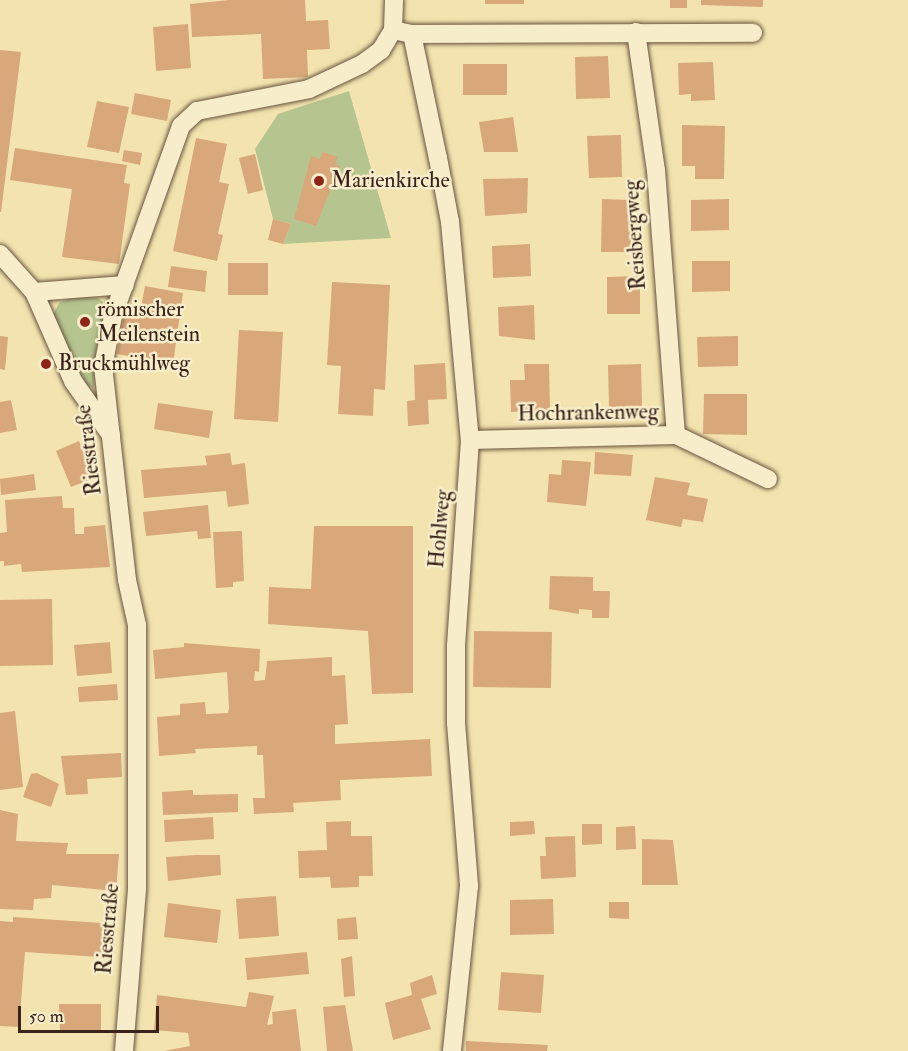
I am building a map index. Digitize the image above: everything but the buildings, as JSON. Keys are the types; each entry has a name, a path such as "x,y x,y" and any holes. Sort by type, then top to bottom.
{"street":[{"path":"394,0 393,30 412,34 753,33"},
{"name":"Riesstraße","path":"124,1051 137,888 137,625 127,580 103,367 125,285 181,126 197,111 214,106 309,89 381,50 393,30"},
{"name":"Reisbergweg","path":"636,32 656,170 676,435"},
{"name":"Hohlweg","path":"412,34 450,222 470,440 456,657 456,723 469,886 452,1051"},
{"path":"0,254 34,292 73,381 112,436"},
{"path":"34,292 125,285"},
{"name":"Hochrankenweg","path":"470,440 676,435 768,479"}],"green space":[{"path":"349,91 391,238 283,244 291,224 273,219 255,149 278,114"},
{"path":"76,296 98,298 103,302 104,325 96,354 94,387 88,388 52,317 59,303"}],"place":[{"name":"Marienkirche","path":"319,181"},
{"name":"römischer Meilenstein","path":"85,322"},
{"name":"Bruckmühlweg","path":"46,364"}]}
